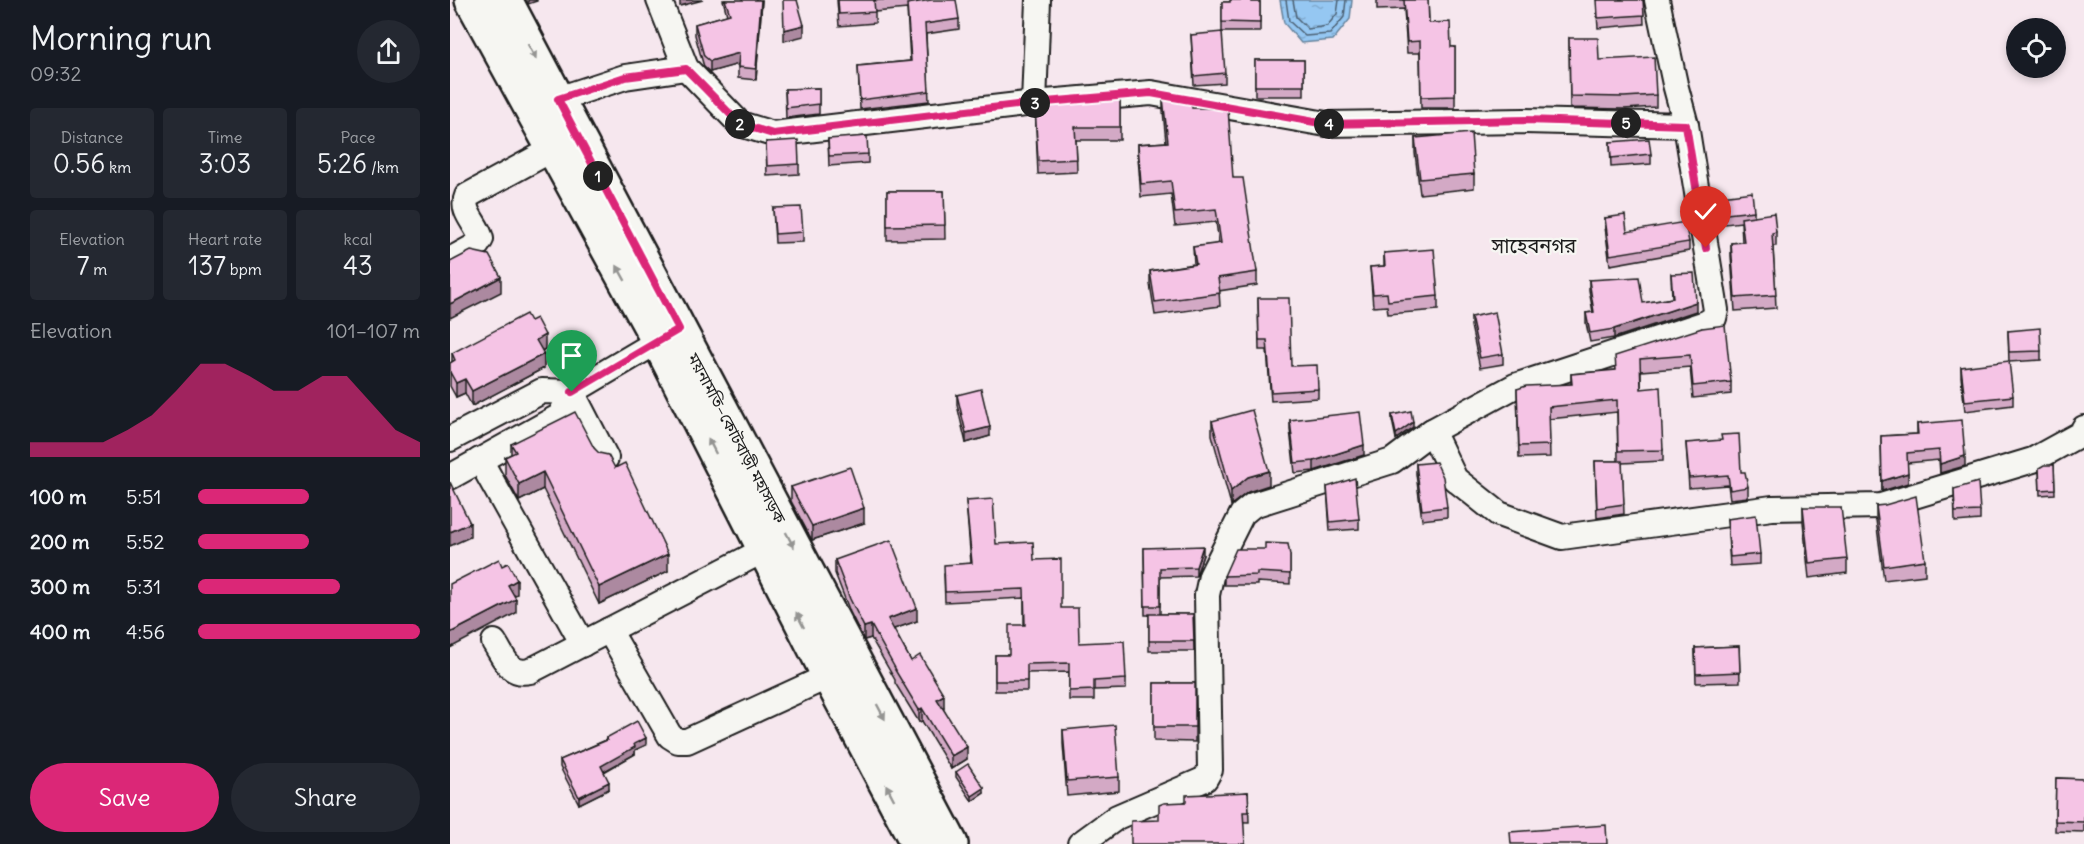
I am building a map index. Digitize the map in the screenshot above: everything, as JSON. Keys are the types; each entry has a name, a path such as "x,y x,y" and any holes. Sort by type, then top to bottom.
{"main road":[{"name":"ময়নামতি–কোটবাড়ী মহাসড়ক","path":"472,0 553,148 668,334 951,844"},
{"name":"ময়নামতি–কোটবাড়ী মহাসড়ক","path":"505,0 558,99 668,334 764,550 918,844"}],"street":[{"path":"659,0 686,69 740,124 773,134 1034,103 1151,93 1326,124 1525,120 1686,125"},
{"path":"1034,103 1038,0"},
{"path":"1080,844 1117,817 1205,779 1210,770 1207,595 1211,576 1242,514 1253,505 1392,461 1432,431 1515,386 1706,323 1714,318 1716,310 1686,125 1657,0"},
{"path":"558,99 625,77 686,69"},
{"path":"450,260 477,245 481,239 479,231 466,210 467,196 553,148"},
{"path":"450,477 560,416 572,392 668,334"},
{"path":"450,440 542,391 572,392"},
{"path":"572,392 606,458"},
{"path":"1432,431 1455,479 1499,514 1562,537 1772,508 1881,506 2033,460 2083,433"},
{"path":"480,460 583,644"},
{"path":"494,642 512,670 521,673 531,671 764,550"},
{"path":"609,630 670,736 678,741 687,741 828,676"}],"water":[{"path":"1280,0 1352,0 1350,19 1333,40 1301,43 1284,23"}],"building":[{"path":"725,0 761,0 756,69 738,67 739,53 710,61 704,56 695,24 730,14"},
{"path":"783,0 797,0 804,25 784,30"},
{"path":"838,0 880,0 874,1 875,12 839,14"},
{"path":"931,0 956,0 959,19 925,24 929,91 860,100 858,66 911,61 907,4"},
{"path":"1230,0 1260,2 1260,23 1222,22 1222,2 1230,2"},
{"path":"1404,0 1428,0 1429,23 1450,22 1451,47 1455,47 1455,96 1421,97 1420,41 1407,42"},
{"path":"1597,0 1643,0 1644,15 1598,18"},
{"path":"1222,32 1225,73 1194,76 1191,35"},
{"path":"1569,38 1598,38 1599,60 1654,57 1656,95 1570,96"},
{"path":"1255,60 1304,60 1304,86 1255,86"},
{"path":"819,88 819,104 786,108 785,89"},
{"path":"1120,97 1120,127 1075,127 1077,159 1038,161 1035,105"},
{"path":"1163,98 1192,102 1192,108 1228,108 1233,178 1243,178 1257,272 1218,278 1220,293 1155,302 1150,271 1196,264 1193,247 1221,243 1216,209 1175,213 1171,181 1141,184 1138,144 1168,142"},
{"path":"1471,133 1474,174 1420,179 1415,138"},
{"path":"867,136 868,154 829,156 828,139"},
{"path":"1649,139 1651,154 1611,158 1610,142"},
{"path":"798,140 799,164 767,166 766,142"},
{"path":"887,191 944,191 945,225 887,226"},
{"path":"1752,192 1754,211 1717,215 1714,197"},
{"path":"801,207 803,232 775,234 773,208"},
{"path":"1774,213 1776,232 1772,233 1776,295 1735,298 1731,243 1744,242 1741,218"},
{"path":"1625,215 1627,232 1685,222 1689,242 1610,255 1605,218"},
{"path":"1434,249 1438,296 1388,301 1387,293 1373,294 1370,267 1385,266 1384,253"},
{"path":"471,251 489,255 501,277 450,304 450,262"},
{"path":"1694,273 1696,302 1614,329 1590,333 1586,313 1594,312 1589,280 1639,277 1643,303 1673,298 1671,274"},
{"path":"1258,298 1289,298 1291,366 1317,365 1318,389 1271,392 1267,340 1259,340"},
{"path":"1495,312 1503,354 1480,358 1471,317"},
{"path":"526,314 530,321 536,318 545,335 536,340 544,354 472,391 465,379 456,383 450,372 450,363 455,360 452,353"},
{"path":"1725,325 1731,382 1693,386 1690,355 1640,359 1641,389 1660,387 1663,450 1618,451 1617,400 1549,407 1550,445 1519,446 1517,389 1526,386 1572,384 1571,374 1616,370 1615,356 1702,328"},
{"path":"2040,328 2041,351 2009,352 2008,331"},
{"path":"2009,361 2013,396 1965,401 1961,367"},
{"path":"981,389 990,427 966,433 957,395"},
{"path":"1252,410 1269,471 1248,477 1231,491 1212,421"},
{"path":"1411,411 1413,422 1396,434 1392,415"},
{"path":"575,412 594,448 599,453 608,455 615,468 625,463 668,554 599,587 543,472 519,484 505,457 516,452 511,444"},
{"path":"1360,412 1364,445 1314,461 1295,463 1290,420"},
{"path":"1962,420 1965,456 1940,464 1939,450 1907,453 1908,473 1882,481 1881,436 1918,434 1917,424"},
{"path":"1739,434 1741,472 1745,472 1748,487 1730,490 1728,475 1689,478 1686,443 1722,440 1721,435"},
{"path":"1595,461 1622,461 1624,504 1597,508"},
{"path":"1436,462 1443,477 1447,507 1422,510 1416,464"},
{"path":"2044,465 2054,465 2055,489 2040,490 2039,468"},
{"path":"850,467 864,508 812,526 791,487"},
{"path":"1355,478 1359,519 1330,522 1327,487"},
{"path":"450,482 470,523 450,532"},
{"path":"1978,482 1980,511 1955,512 1954,489"},
{"path":"1916,496 1925,560 1884,566 1876,506"},
{"path":"993,499 996,544 1033,542 1034,560 1061,559 1061,608 1078,608 1079,643 1124,641 1126,679 1094,681 1094,690 1069,691 1069,663 1027,664 1027,681 995,681 995,655 1009,655 1009,625 1025,625 1024,589 945,592 944,565 972,563 966,501"},
{"path":"1803,507 1841,507 1847,559 1809,563"},
{"path":"1756,515 1760,554 1730,557 1727,519"},
{"path":"891,540 917,608 888,619 911,661 920,655 944,695 937,699 967,747 951,756 922,708 919,710 871,625 864,627 835,560"},
{"path":"1265,543 1288,544 1290,574 1257,572 1257,575 1224,576 1236,549 1265,549"},
{"path":"1203,546 1196,567 1160,568 1160,606 1145,606 1144,548"},
{"path":"499,559 502,566 508,563 517,580 508,585 516,599 450,633 450,584"},
{"path":"1149,614 1193,614 1194,641 1149,641"},
{"path":"1739,646 1740,672 1696,674 1695,648"},
{"path":"1154,683 1195,683 1195,727 1154,727"},
{"path":"637,721 646,738 634,744 635,747 601,766 609,782 579,797 560,760 607,740 606,738"},
{"path":"1115,725 1119,777 1067,781 1063,730"},
{"path":"968,764 984,788 972,796 956,772"},
{"path":"2056,778 2084,779 2084,822 2055,821"},
{"path":"1248,792 1249,812 1243,812 1245,844 1131,844 1131,821 1159,820 1159,805 1186,802 1186,795"},
{"path":"1606,825 1607,844 1511,844 1510,832"}],"district":[{"name":"সাহেবনগর","path":"1534,245"}],"route":[{"path":"572,392 679,329 558,99 625,77 686,69 740,124 773,134 1034,103 1151,93 1326,124 1525,120 1686,125 1706,248"}]}
